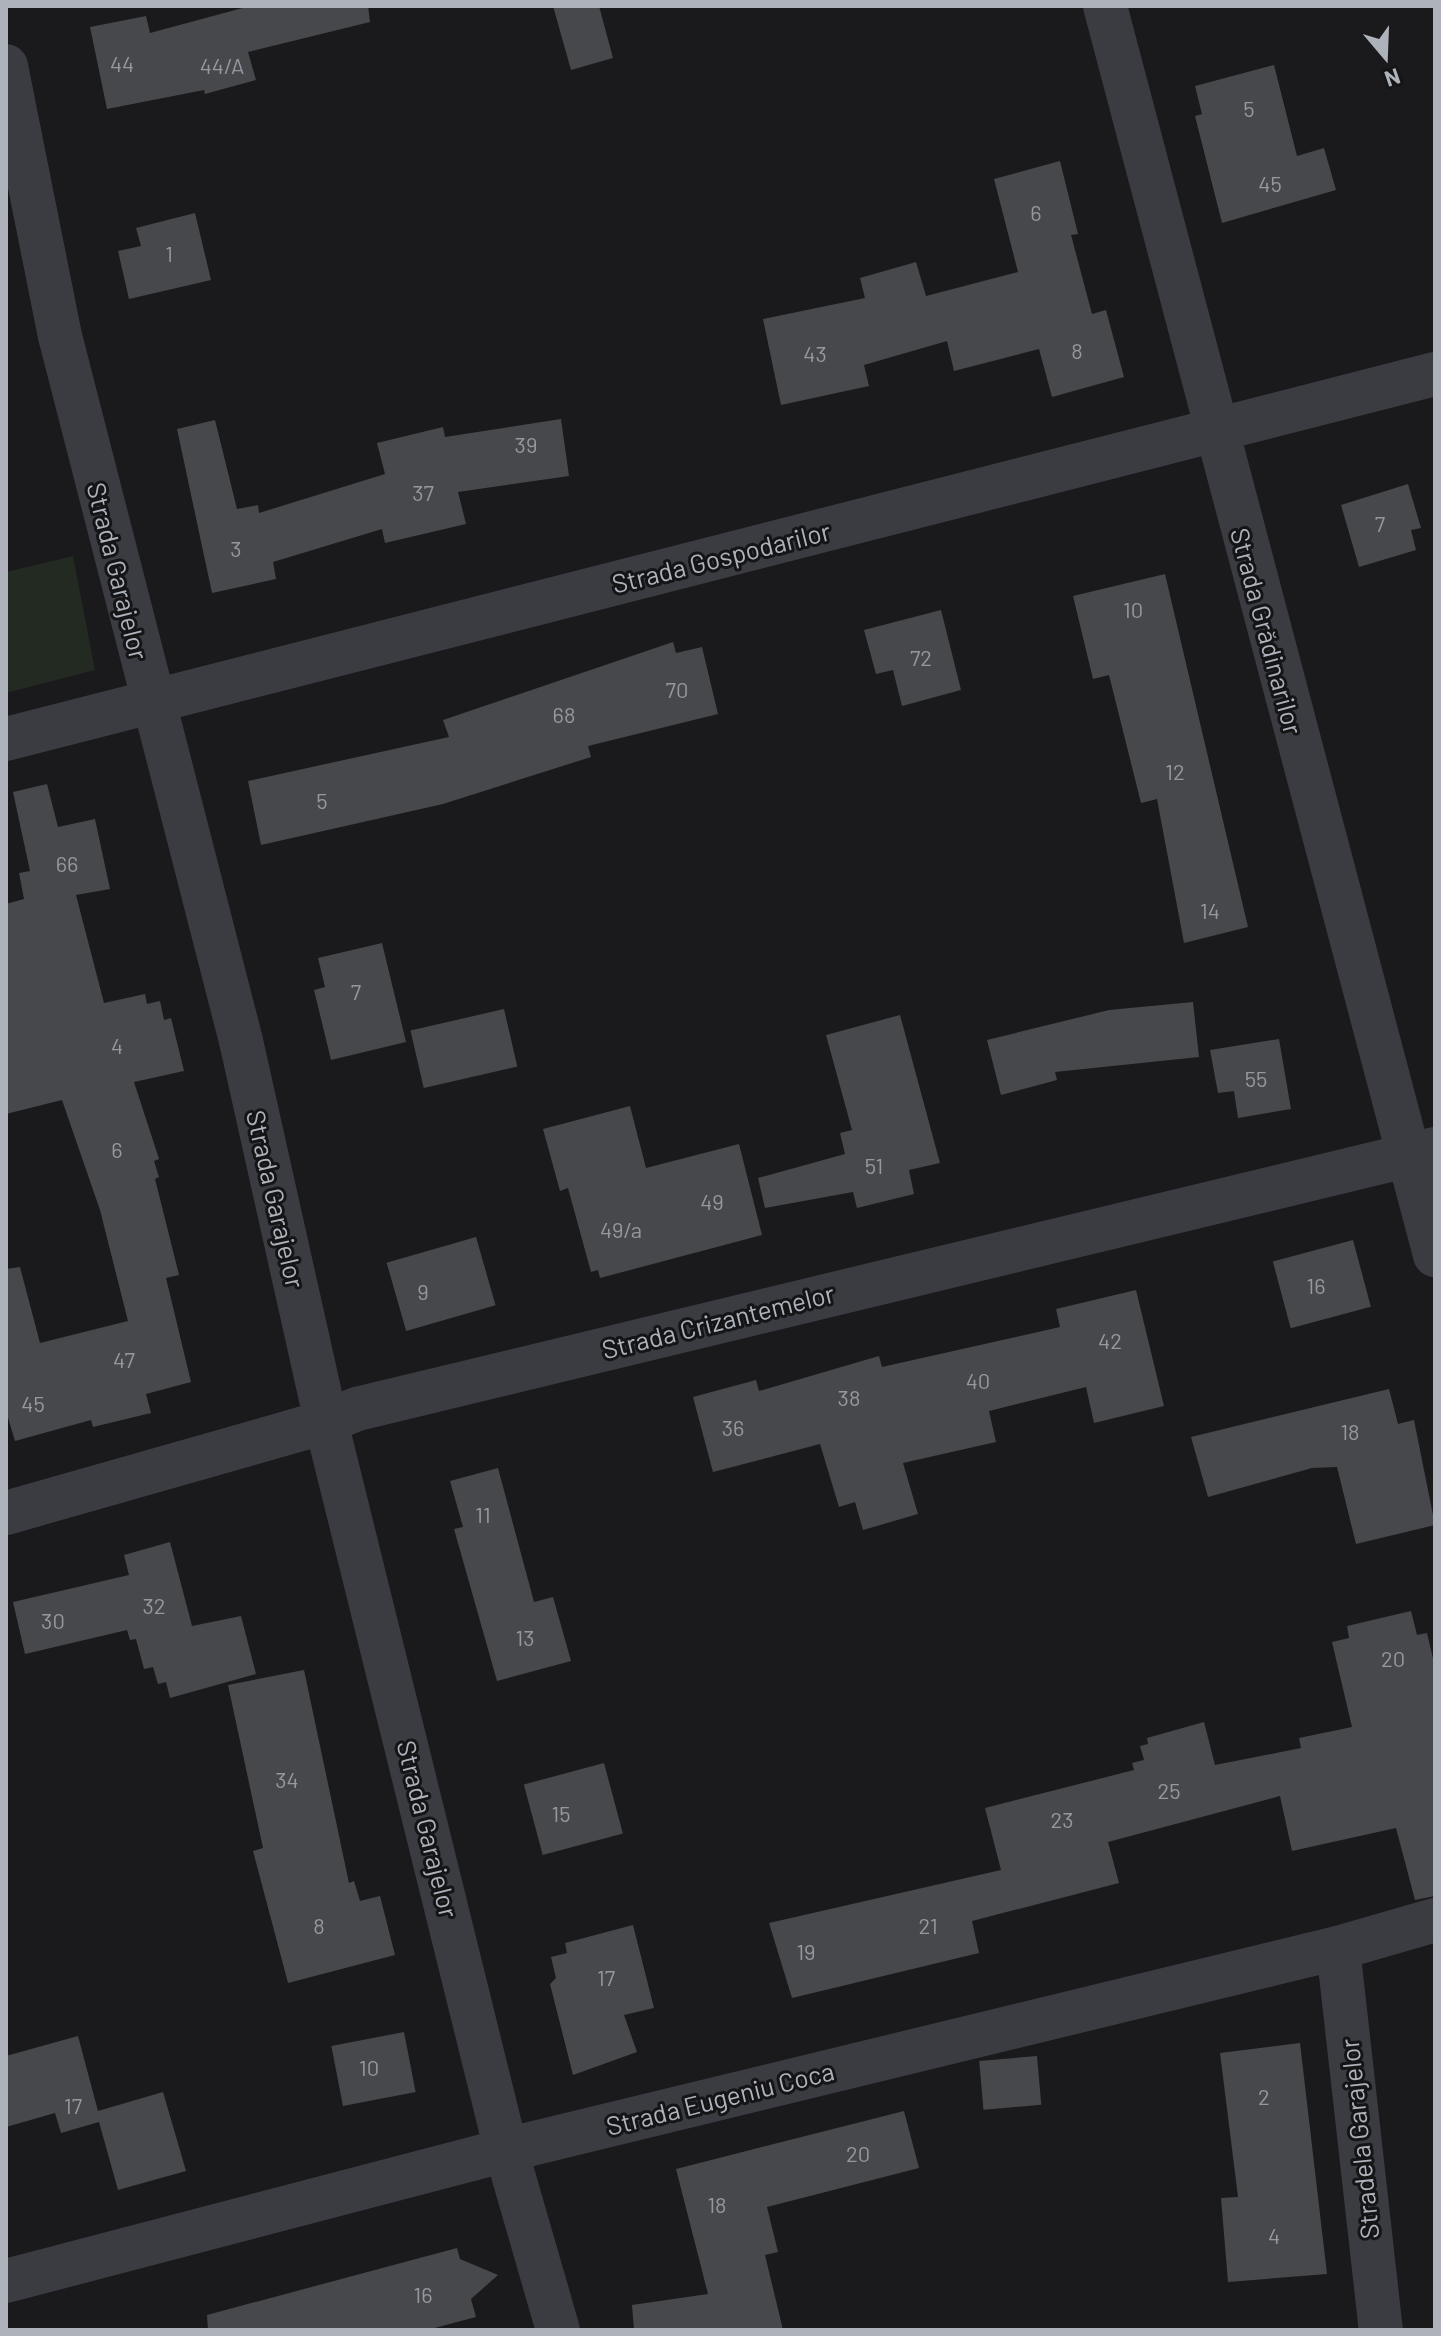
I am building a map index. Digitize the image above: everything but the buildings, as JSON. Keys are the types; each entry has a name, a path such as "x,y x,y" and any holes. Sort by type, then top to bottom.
{"street":[{"name":"Strada Grădinarilor","path":"1105,6 1214,430 1420,1152 1435,1255"},
{"name":"Strada Garajelor","path":"6,66 60,336 151,703 241,1041 326,1422 506,2150 558,2330"},
{"name":"Strada Gospodarilor","path":"6,739 1435,374"},
{"name":"Strada Crizantemelor","path":"6,1513 326,1422 357,1409 1420,1152"},
{"name":"Strada Eugeniu Coca","path":"6,2281 506,2150 1338,1948 1435,1920"},
{"name":"Stradela Garajelor","path":"1338,1948 1381,2330"}],"shaded area":[{"path":"73,556 95,670 6,693 6,572"}]}
